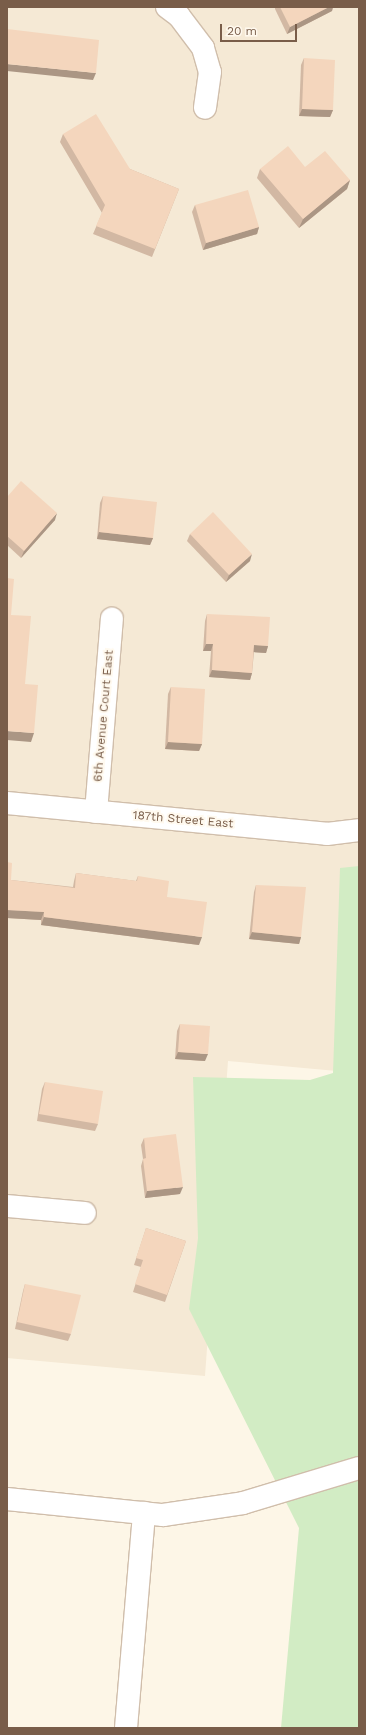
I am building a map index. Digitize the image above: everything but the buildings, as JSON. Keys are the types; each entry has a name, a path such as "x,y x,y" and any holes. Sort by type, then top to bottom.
{"street":[{"path":"167,7 179,16 203,48 210,72 205,108"},
{"name":"6th Avenue Court East","path":"96,812 112,619"},
{"name":"187th Street East","path":"7,803 327,834 359,830"},
{"path":"7,1206 85,1213"},
{"path":"7,1499 163,1515 243,1503 359,1468"},
{"path":"126,1728 144,1513"}],"shaded area":[{"path":"7,7 359,7 359,1073 228,1061 205,1376 7,1358"}],"green space":[{"path":"359,866 359,1728 281,1728 299,1528 189,1309 198,1238 193,1077 310,1080 333,1073 340,868"}]}
